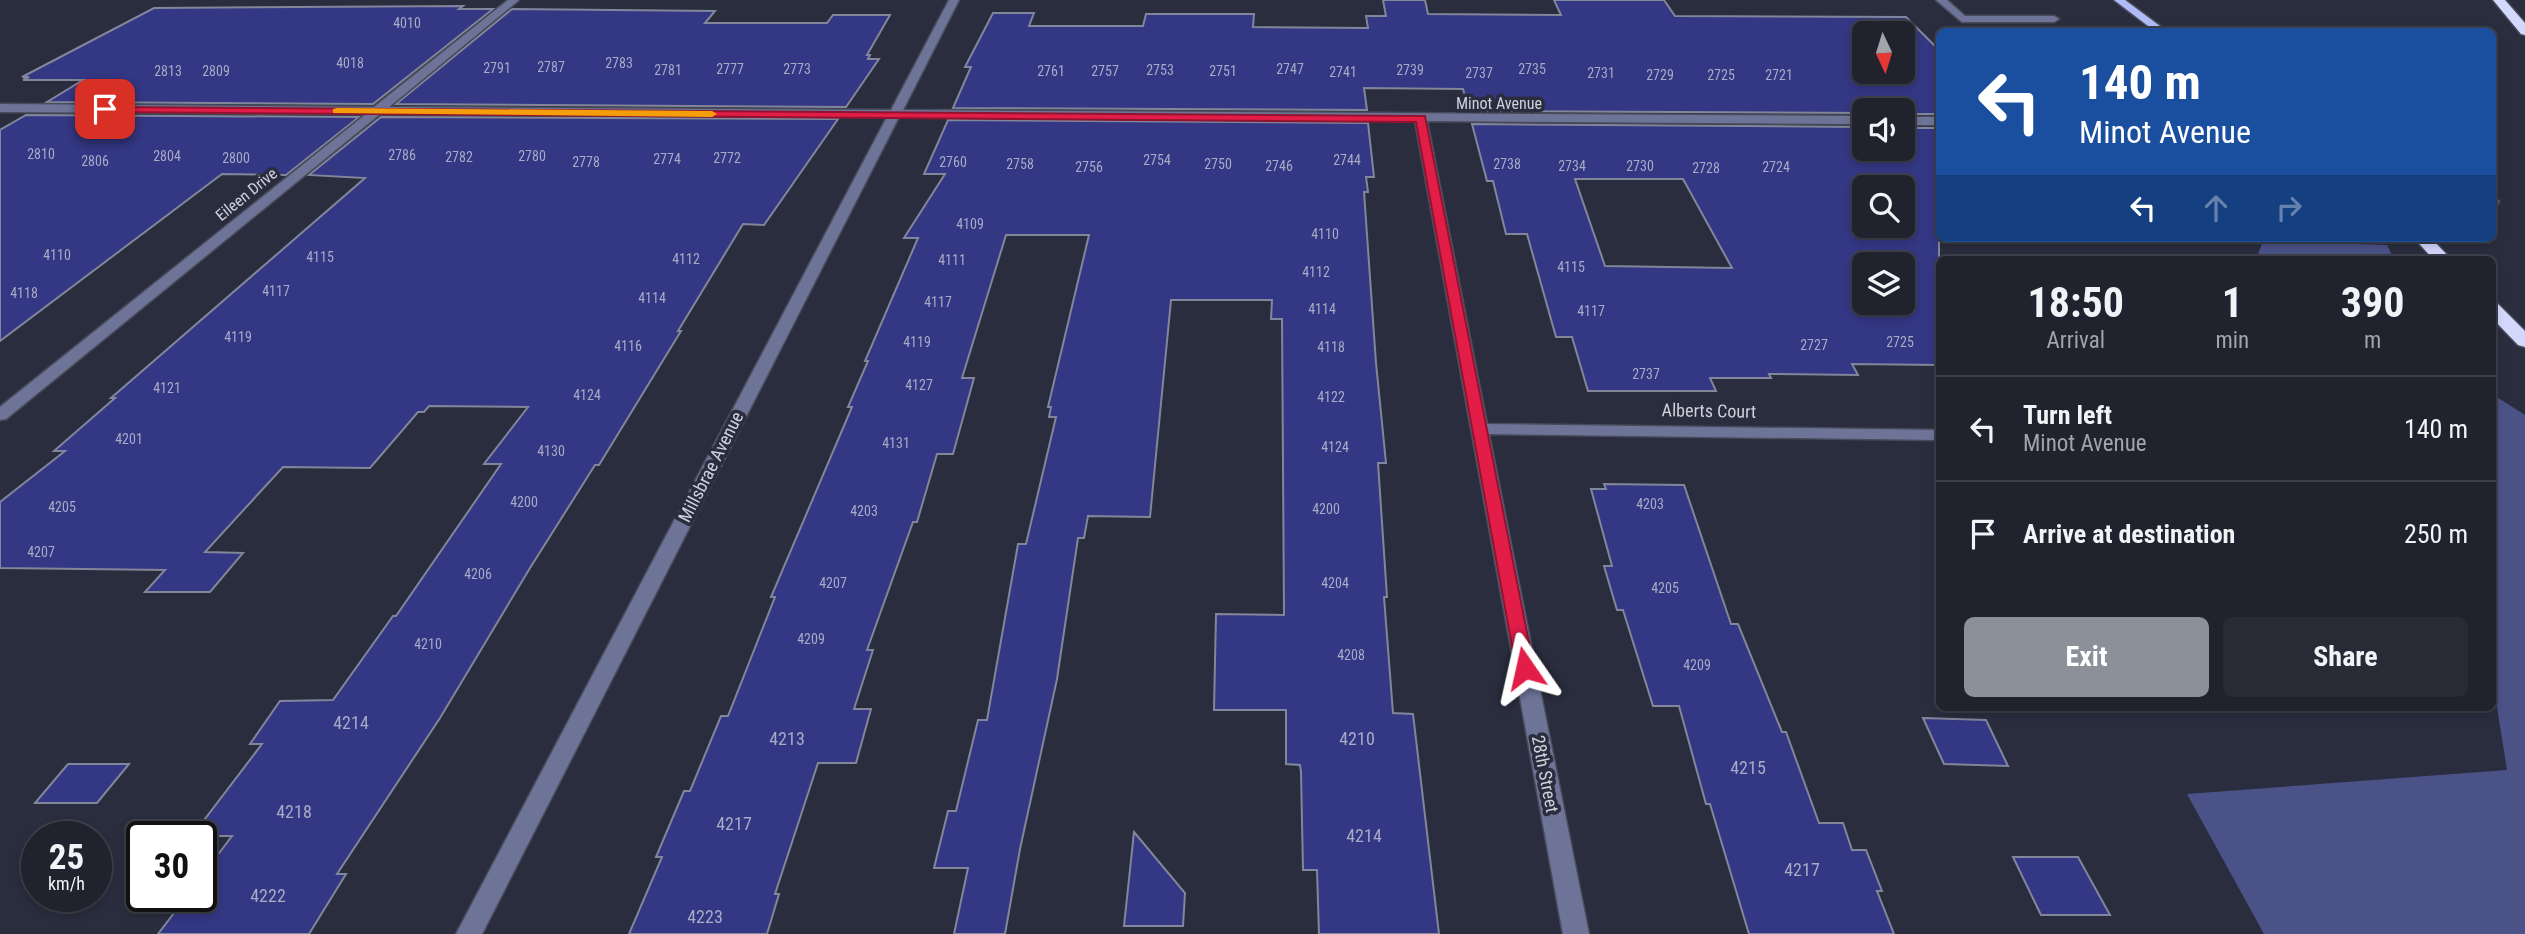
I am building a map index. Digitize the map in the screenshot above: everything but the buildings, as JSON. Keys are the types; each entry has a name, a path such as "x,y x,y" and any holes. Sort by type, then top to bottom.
{"highway":[{"path":"2499,0 2525,31"},
{"path":"2426,242 2440,256"},
{"path":"2496,312 2525,341"}],"main road":[{"path":"2119,0 2158,28"}],"street":[{"name":"Eileen Drive","path":"0,415 514,0"},
{"name":"Millsbrae Avenue","path":"469,934 954,0"},
{"path":"1941,0 1962,19 2054,19"},
{"name":"Minot Avenue","path":"0,108 1852,120"},
{"name":"28th Street","path":"1421,119 1576,934"},
{"path":"1915,121 1936,121"},
{"name":"Alberts Court","path":"1479,429 1936,435"}],"shaded area":[{"path":"2263,242 2294,242 2387,245 2392,256 2257,256"},
{"path":"2496,397 2525,415 2525,934 2264,934 2187,794 2507,770 2496,701"}],"slow traffic":[{"path":"337,111 712,114"}],"route":[{"path":"105,109 1421,119 1525,668"}]}
